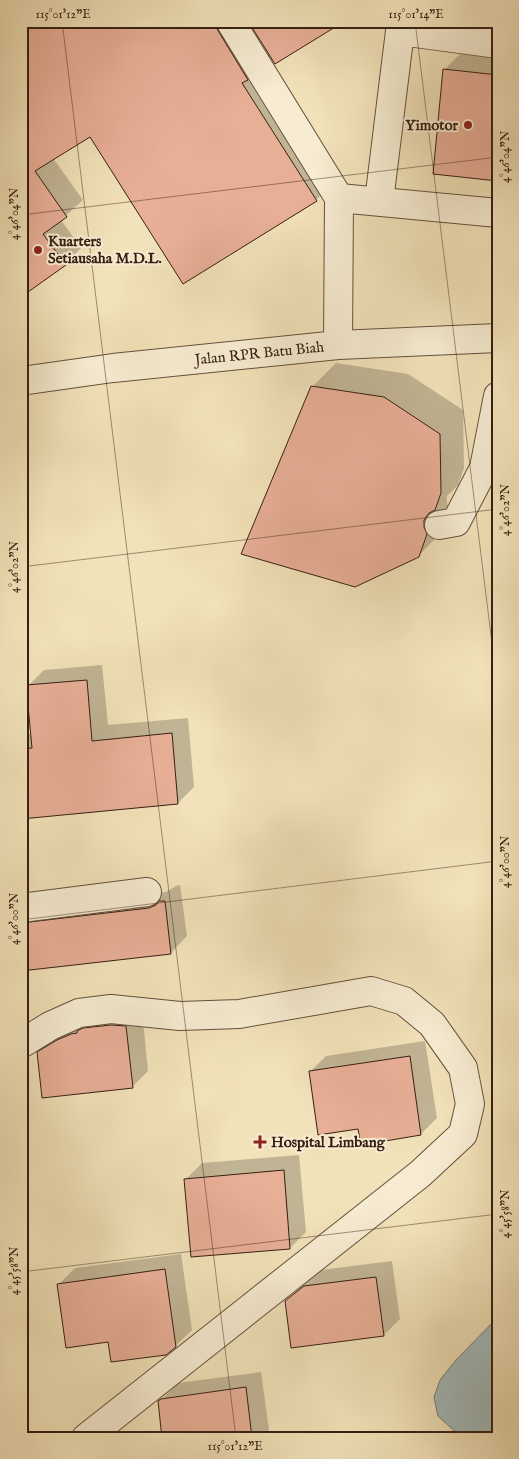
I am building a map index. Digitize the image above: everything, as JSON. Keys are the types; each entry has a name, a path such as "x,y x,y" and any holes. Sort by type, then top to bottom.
{"street":[{"path":"230,21 339,198 338,345"},
{"path":"379,201 400,31 498,44"},
{"path":"339,198 498,213"},
{"name":"Jalan RPR Batu Biah","path":"21,381 113,368 338,345 498,338"},
{"path":"439,525 456,522 484,468 498,396"},
{"path":"21,908 146,892"},
{"path":"21,1044 50,1026 79,1013 111,1009 180,1016 239,1014 371,991 404,1001 432,1024 463,1068 470,1104 462,1134 420,1174 86,1438"}],"water":[{"path":"498,1317 498,1430 488,1438 462,1438 438,1416 434,1397 440,1380 456,1360"}],"building":[{"path":"21,21 214,21 248,80 242,83 317,201 183,284 90,137 35,171 67,217 43,234 66,265 21,297"},
{"path":"248,21 345,21 275,64"},
{"name":"Yimotor","path":"443,69 498,75 498,181 433,174"},
{"path":"311,386 384,397 440,434 441,493 435,510 429,513 424,520 427,534 419,557 355,587 241,554"},
{"path":"87,680 92,741 172,733 178,804 21,819 21,749 32,748 26,685"},
{"path":"159,901 165,901 171,954 21,971 21,923 149,908 156,905"},
{"path":"111,1025 126,1026 133,1088 42,1098 37,1052 57,1040 77,1033 77,1031 83,1028"},
{"path":"410,1056 421,1135 361,1145 358,1129 318,1135 309,1071"},
{"path":"284,1170 290,1249 191,1257 184,1179"},
{"path":"165,1269 176,1347 166,1355 111,1362 108,1342 66,1348 57,1284"},
{"path":"376,1277 384,1336 291,1348 285,1301 304,1286"},
{"path":"246,1387 252,1438 162,1438 158,1401 161,1399"}],"place":[{"name":"Yimotor","path":"468,125"},
{"name":"Kuarters Setiausaha M.D.L.","path":"38,250"},
{"name":"Hospital Limbang","path":"260,1142"}]}
